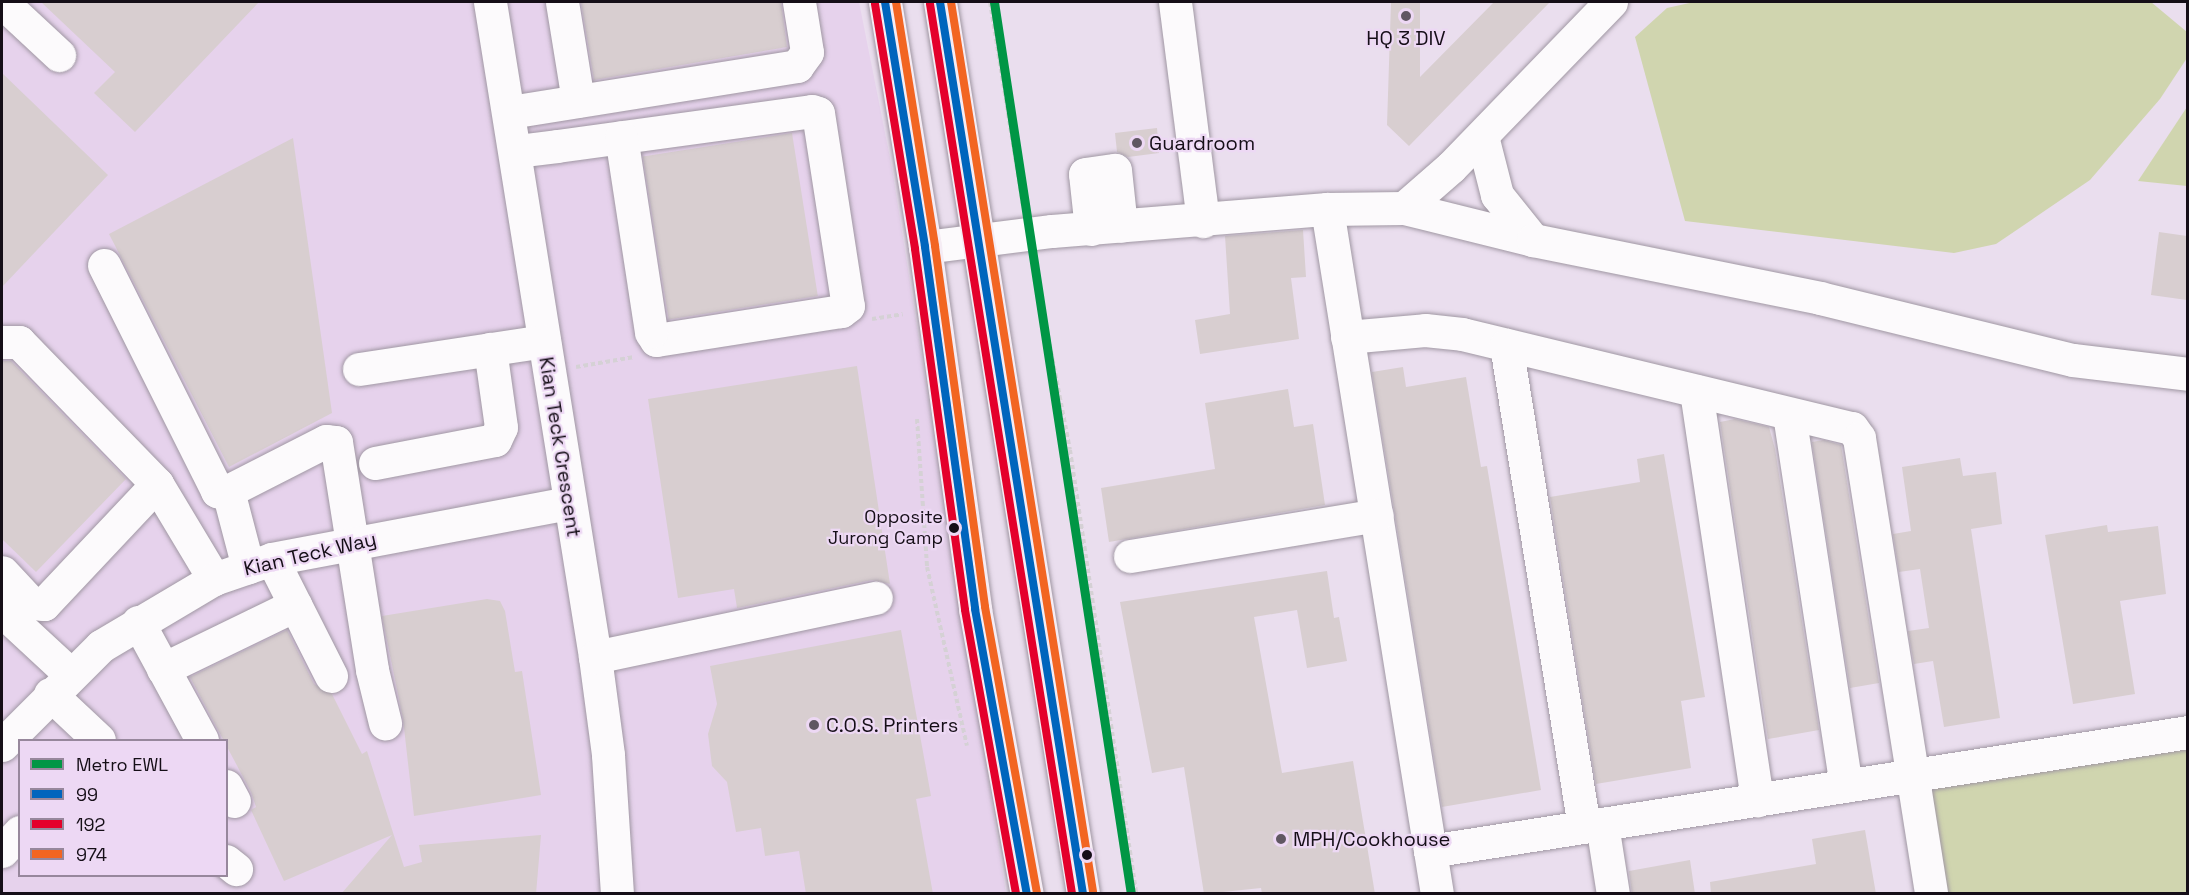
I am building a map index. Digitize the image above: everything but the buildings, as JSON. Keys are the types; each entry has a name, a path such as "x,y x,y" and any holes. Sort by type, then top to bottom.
{"main road":[{"path":"885,2 925,247 968,565 1027,894"},
{"path":"940,2 982,241 1083,894"}],"street":[{"path":"2,2 59,55"},
{"name":"Kian Teck Crescent","path":"490,2 517,151 567,503 595,657 608,755 617,894"},
{"path":"562,2 578,101"},
{"path":"510,112 797,66 807,52 799,2"},
{"path":"1175,2 1203,221"},
{"path":"1404,208 1482,136 1611,2"},
{"path":"517,151 621,137 818,113 848,306 841,311 656,340 651,332 621,137"},
{"path":"1482,136 1497,195 1533,240"},
{"path":"925,247 1106,227 1203,221 1327,209 1404,208 1533,240 1820,298 2073,360 2187,374"},
{"path":"1327,209 1437,894"},
{"path":"104,265 212,487 228,491 332,439 338,447 351,543 385,723"},
{"path":"1347,337 1436,330 1852,428 1859,438 1931,894"},
{"path":"359,369 544,341"},
{"path":"2,342 19,342 157,484 214,579"},
{"path":"1506,345 1593,825 1613,894"},
{"path":"375,463 495,440 501,427 490,349"},
{"path":"1696,391 1757,800"},
{"path":"1789,414 1846,786"},
{"path":"2,572 31,603 44,604 157,484"},
{"path":"228,491 260,563 295,605 331,676"},
{"name":"Kian Teck Way","path":"2,745 60,684 138,622 214,579 260,563 351,543 567,503"},
{"path":"1130,556 1377,515"},
{"path":"595,657 876,598"},
{"path":"163,669 295,605"},
{"path":"2,610 60,684 98,739"},
{"path":"138,622 201,739"},
{"path":"1430,851 2187,732"},
{"path":"2,851 18,834"}],"path":[{"path":"990,2 1029,236 1070,450 1136,894"}],"shaded area":[{"path":"2,2 859,2 892,168 1006,893 2,894"}],"green space":[{"path":"1694,2 2151,2 2187,32 2187,58 2160,99 2090,180 1996,244 1954,253 1685,221 1635,37 1667,8"},
{"path":"2187,107 2187,186 2138,181"},
{"path":"2187,748 2187,893 1942,893 1926,788"}],"metro line":[{"name":"EWL","path":"994,2 1131,894"}],"transit line":[{"name":"99","path":"885,2 925,247 975,609 1027,894"},
{"name":"974","path":"896,2 935,246 985,607 1037,892"},
{"name":"99","path":"940,2 1083,894"},
{"name":"974","path":"951,2 1093,892"},
{"name":"192","path":"875,4 915,249 965,610 1016,894"},
{"name":"192","path":"930,4 1072,894"}],"place":[{"name":"HQ 3 DIV","path":"1406,16"},
{"name":"Guardroom","path":"1137,143"},
{"name":"Opposite Jurong Camp","path":"954,528"},
{"name":"C.O.S. Printers","path":"814,725"},
{"name":"MPH/Cookhouse","path":"1281,839"}]}
